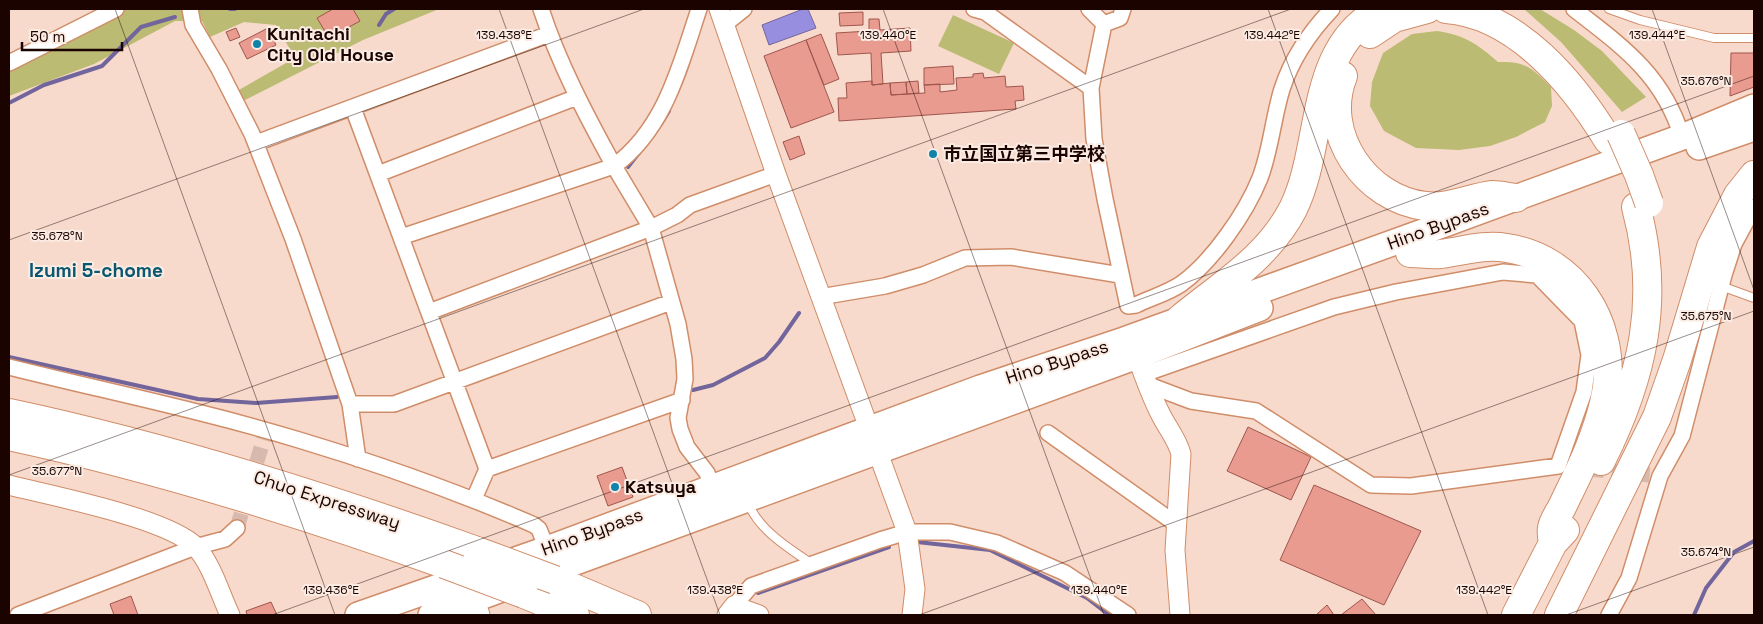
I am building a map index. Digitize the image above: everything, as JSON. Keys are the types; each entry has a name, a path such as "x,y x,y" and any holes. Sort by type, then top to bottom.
{"highway":[{"path":"1180,319 1240,274 1270,244 1281,228 1301,191 1324,87 1332,64 1351,34 1383,9"},
{"path":"1427,9 1406,13 1386,22 1367,36 1352,55 1341,80 1338,105 1339,127 1347,151 1356,166 1381,190 1409,203 1443,206 1493,195 1516,198"},
{"path":"1446,9 1484,18 1530,47 1558,72 1576,92 1614,137 1639,175 1648,294 1645,332 1638,370 1612,440 1563,533 1553,543 1516,615"},
{"path":"1494,9 1521,24 1553,49 1597,97 1614,137"},
{"name":"Hino Bypass","path":"430,615 477,607 746,498 872,440 1180,319 1682,137 1754,107"},
{"name":"Hino Bypass","path":"358,615 547,549 712,486 872,440 1142,371 1269,304 1754,128"},
{"path":"1559,615 1665,396 1711,246 1738,195 1754,175"},
{"path":"1620,491 1637,416 1652,371 1661,320 1659,251 1642,205"},
{"path":"1410,253 1440,254 1466,248 1495,247 1530,254 1556,267 1570,279 1583,292 1596,314 1607,356 1604,403 1588,451 1552,528 1553,543"},
{"name":"Chuo Expressway","path":"9,413 150,446 352,506 555,580 637,615"},
{"name":"Chuo Expressway","path":"9,436 102,457 231,492 444,564 575,615"}],"street":[{"path":"9,63 99,12 116,9"},
{"path":"190,9 193,25 219,69 256,144 292,239 350,404 358,459"},
{"path":"541,9 577,97 614,166 651,228 670,302 678,324 684,359 685,379 678,418 683,438 707,473 712,486"},
{"path":"401,237 614,166 631,153 660,114 699,9"},
{"path":"744,9 722,17 820,297 907,532 915,589 912,615"},
{"path":"974,9 985,12 1091,88"},
{"path":"1089,9 1104,24"},
{"path":"1104,24 1120,18 1123,9"},
{"path":"1104,24 1094,64 1091,88 1094,139 1125,301 1128,306 1136,305 1180,284 1224,238 1246,208 1260,177 1282,88 1291,66 1304,40 1332,9"},
{"path":"1577,9 1624,47 1649,73 1675,114 1682,137"},
{"path":"256,144 550,34"},
{"path":"378,174 577,97"},
{"path":"353,108 487,468 474,499"},
{"path":"429,312 651,228 677,215 690,205 776,174"},
{"path":"1609,615 1629,578 1660,476 1682,436 1721,286 1734,244 1754,207"},
{"path":"820,297 885,286 923,275 965,258 1012,258 1120,275"},
{"path":"1503,272 1536,274 1582,322 1589,355 1584,392 1558,466 1411,486 1371,485 1256,411 1191,401 1142,371 1334,307 1396,292 1503,272"},
{"path":"350,404 394,404 670,302"},
{"path":"9,366 266,431 358,459 474,499 534,525 538,529 547,549"},
{"path":"1142,371 1162,418 1178,441 1180,454 1174,550 1180,615"},
{"path":"487,468 682,400"},
{"path":"1048,433 1176,524"},
{"path":"9,485 162,526 195,547 210,569 230,615"},
{"path":"18,615 195,547 224,539 238,528"},
{"path":"730,611 751,586 812,564 907,532 950,532 997,543 1065,573 1128,615"},
{"path":"730,611 759,615"}],"lane":[{"path":"1609,9 1640,20 1714,38 1754,38"},
{"path":"1721,286 1754,298"},
{"path":"746,498 753,514 782,544 812,564"}],"shaded area":[{"path":"116,9 439,9 363,40 243,101 237,91 295,58 276,25 244,22 210,37 202,21 175,21 94,64 9,96 9,63"},
{"path":"803,9 808,9 816,28 769,45 762,25"},
{"path":"1524,9 1540,9 1574,30 1602,51 1646,97 1622,112 1561,42"},
{"path":"953,15 1014,43 999,74 938,46"},
{"path":"1437,31 1470,41 1498,62 1522,64 1539,75 1551,87 1552,106 1545,122 1516,137 1490,146 1459,150 1416,148 1384,131 1370,106 1372,82 1383,53 1412,34"}],"building":[{"path":"333,9 353,9 360,21 329,38 317,18"},
{"path":"863,12 863,25 840,26 839,13"},
{"path":"869,19 879,19 880,30 910,28 911,51 881,53 883,84 872,85 871,53 838,55 836,33 869,31"},
{"name":"Kunitachi City Old House","path":"236,28 240,37 230,41 226,32"},
{"name":"Kunitachi City Old House","path":"268,28 276,45 247,59 239,43"},
{"path":"821,34 839,79 824,85 806,40"},
{"path":"806,40 834,112 791,128 764,56"},
{"path":"1731,53 1754,53 1754,87 1730,96"},
{"path":"953,66 954,84 924,85 924,68"},
{"path":"983,73 984,78 1005,76 1006,87 1023,86 1024,100 1015,101 1016,109 839,121 838,98 847,98 846,83 872,81 872,85 890,83 891,95 925,93 924,85 940,84 940,92 957,90 956,78 973,77 973,74"},
{"path":"918,81 919,93 907,94 906,82"},
{"path":"906,82 907,94 891,95 890,83"},
{"path":"799,136 805,154 790,160 783,142"},
{"path":"1248,427 1311,457 1291,500 1227,471"},
{"name":"Katsuya","path":"622,467 633,497 608,506 597,476"},
{"path":"1314,485 1421,531 1384,605 1280,560"},
{"path":"131,596 138,615 114,615 110,604"},
{"path":"1362,599 1376,615 1341,615"},
{"path":"271,602 277,615 247,615 246,611"},
{"path":"1327,605 1334,615 1316,615"}],"waterway":[{"path":"230,9 235,9"},
{"path":"379,25 386,14 394,9"},
{"path":"9,103 44,85 102,66 141,27 175,17"},
{"path":"661,124 669,111"},
{"path":"628,167 639,153"},
{"path":"693,390 713,385 765,358 779,342 799,313"},
{"path":"9,357 198,399 256,403 337,397"},
{"path":"1694,615 1706,588 1734,552 1754,541"},
{"path":"917,542 990,550 1087,598 1109,615"},
{"path":"758,593 889,547"}],"tunnel":[{"path":"237,528 266,431"},
{"path":"1589,469 1660,476"}],"place":[{"name":"Kunitachi City Old House","path":"257,44"},
{"name":"市立国立第三中学校","path":"933,154"},
{"name":"Katsuya","path":"615,487"}],"district":[{"name":"Izumi 5-chome","path":"96,270"}]}
